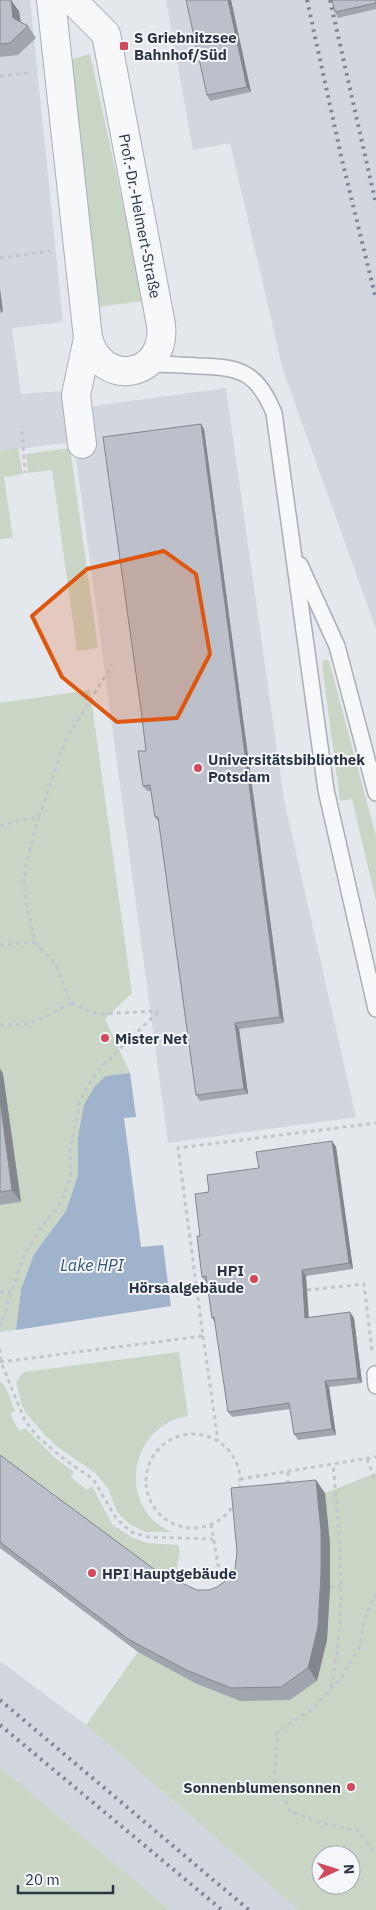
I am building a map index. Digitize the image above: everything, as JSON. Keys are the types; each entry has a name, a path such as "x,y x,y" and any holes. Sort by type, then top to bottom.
{"street":[{"path":"50,0 88,338 91,349 105,366 126,372 137,370 148,364"},
{"name":"Prof.-Dr.-Helmert-Straße","path":"72,0 106,34 161,326 160,347 155,357 148,364"},
{"path":"82,444 76,395 88,338"}],"lane":[{"path":"148,364 228,367 244,374 258,385 268,398 274,413 326,790 376,1009"},
{"path":"293,549 337,646 376,792"}],"path":[{"path":"0,258 78,247"},
{"path":"22,431 25,473"},
{"path":"0,1327 23,1258 42,1226 63,1200 70,1175 70,1152 79,1103 94,1073 160,1011 97,1014 71,1003 56,965 35,942 27,906 24,880 27,861 39,817 65,741 112,665"},
{"path":"0,826 39,817"},
{"path":"0,945 35,942"},
{"path":"0,1025 27,1024 71,1003"},
{"path":"218,1441 178,1148 376,1123"},
{"path":"307,1290 364,1284 375,1380"},
{"path":"0,1292 12,1291"},
{"path":"1,1362 203,1336"},
{"path":"0,1349 1,1362 25,1421 39,1438 65,1460 93,1479 116,1518 131,1532 148,1537 213,1539"},
{"path":"194,1434 207,1436 218,1441 234,1458 240,1480 235,1501 221,1518 211,1524 199,1527 186,1527 174,1524 162,1516 148,1496 146,1483 147,1470 159,1448 170,1440 182,1435 194,1434"},
{"path":"240,1480 376,1457"},
{"path":"367,1459 376,1482"},
{"path":"331,1689 335,1672 341,1608 341,1546 333,1464"},
{"path":"288,1472 288,1488"},
{"path":"211,1524 218,1565 232,1586"},
{"path":"330,1587 341,1587"},
{"path":"376,1592 366,1616 359,1648 340,1680 311,1710 278,1732 275,1781 290,1811 321,1823 358,1831 376,1854"}],"highlighted area":[{"path":"164,551 196,574 210,654 177,718 117,722 62,677 32,616 87,569"}],"shaded area":[{"path":"0,0 30,0 63,322 12,328 21,394 62,391 65,410 226,388 284,800 356,1117 168,1143 74,442 0,451"},
{"path":"166,0 376,0 376,629 283,370 230,143 193,150"},
{"path":"0,1661 86,1725 299,1910 170,1910 0,1767"}],"green space":[{"path":"90,54 144,301 96,307 72,59"},
{"path":"18,448 23,474 4,477 13,538 0,539 0,451"},
{"path":"70,448 98,648 77,651 52,470 28,473 26,454"},
{"path":"324,660 329,661 376,836 376,901 352,799 340,801 322,664"},
{"path":"90,690 132,993 105,1019 130,1073 106,1076 78,1137 78,1175 66,1211 34,1254 21,1289 16,1330 0,1332 0,1205 21,1202 0,1074 0,703"},
{"path":"179,1352 188,1416 168,1422 155,1432 140,1454 136,1479 137,1492 149,1516 171,1532 145,1532 129,1524 117,1512 108,1488 94,1472 59,1448 44,1434 25,1412 16,1383 24,1372"},
{"path":"0,1381 6,1388 15,1411 10,1414 19,1431 25,1428 55,1458 74,1472 71,1477 87,1490 92,1486 112,1524 131,1537 147,1543 178,1545 180,1550 175,1580 172,1583 0,1461"},
{"path":"376,1473 376,1910 299,1910 86,1725 138,1652 290,1700 317,1681 327,1640 330,1544 325,1493"},
{"path":"0,1767 170,1910 0,1910"}],"water":[{"name":"Lake HPI","path":"130,1073 136,1117 124,1118 141,1247 163,1245 171,1306 16,1330 21,1289 34,1254 66,1211 78,1175 78,1137 84,1105 95,1086 106,1076"}],"building":[{"path":"0,0 11,0 13,18 28,26 10,43 0,44"},
{"path":"186,0 228,0 247,87 207,95"},
{"path":"332,0 376,0 376,3 335,12"},
{"name":"Universitätsbibliothek Potsdam","path":"201,424 280,1017 235,1023 244,1089 196,1095 158,817 155,817 150,785 143,786 138,751 146,751 103,437"},
{"path":"0,1100 12,1190 0,1192"},
{"name":"HPI Hörsaalgebäude","path":"332,1141 349,1263 302,1270 305,1318 350,1312 358,1378 325,1381 332,1429 294,1434 289,1403 228,1412 214,1317 212,1318 206,1276 202,1277 197,1236 200,1236 195,1194 209,1192 207,1175 259,1168 256,1152"},
{"name":"HPI Hauptgebäude","path":"0,1455 158,1572 197,1590 209,1590 217,1587 228,1579 235,1569 237,1552 231,1488 316,1480 321,1531 321,1574 318,1627 308,1668 281,1687 231,1688 186,1670 128,1639 0,1542"}],"railway":[{"path":"307,0 342,160 376,299"},
{"path":"330,0 376,204"},
{"path":"0,1700 249,1910"},
{"path":"0,1725 222,1910"}],"place":[{"name":"S Griebnitzsee Bahnhof/Süd","path":"124,46"},
{"name":"Universitätsbibliothek Potsdam","path":"198,768"},
{"name":"Mister Net","path":"105,1038"},
{"name":"HPI Hörsaalgebäude","path":"254,1279"},
{"name":"HPI Hauptgebäude","path":"92,1573"},
{"name":"Sonnenblumensonnen","path":"351,1787"}]}
